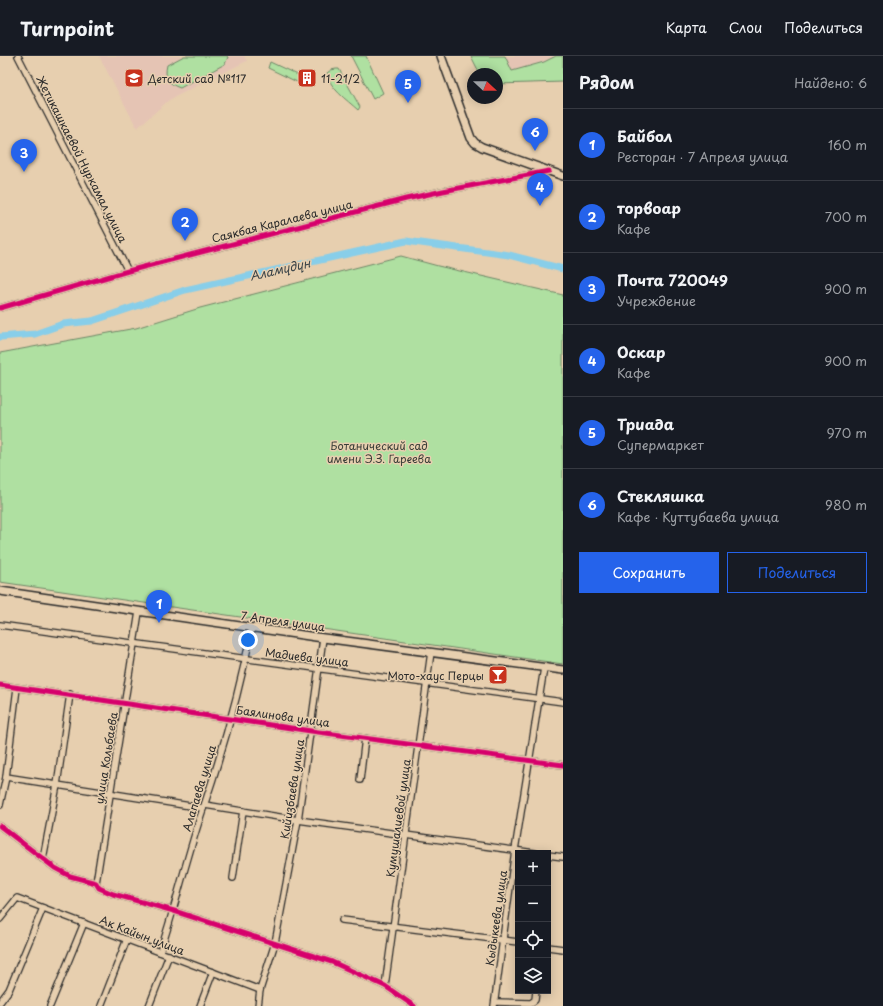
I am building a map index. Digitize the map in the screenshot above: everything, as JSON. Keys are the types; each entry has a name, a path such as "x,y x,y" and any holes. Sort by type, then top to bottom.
{"main road":[{"path":"441,56 473,141 482,147 563,176"},
{"name":"7 Апреля улица","path":"0,592 323,638 563,670"}],"street":[{"name":"Жетикашкаевой Нуркамал улица","path":"18,56 128,271"},
{"name":"Саякбая Каралаева улица","path":"0,308 128,271 406,199 549,171"},
{"name":"улица Кольбаева","path":"96,884 139,612"},
{"name":"Мадиева улица","path":"0,625 563,702"},
{"name":"Алапаева улица","path":"160,952 174,912 230,719 246,659 252,628"},
{"name":"Кийизбаева улица","path":"258,1006 260,990 275,943 298,820 323,638"},
{"name":"Кумушалиевой улица","path":"385,986 431,652"},
{"name":"Кыдыкеева улица","path":"495,1004 502,940 528,760 544,668"},
{"name":"Баялинова улица","path":"0,685 70,694 311,731 563,765"},
{"path":"0,805 6,777 17,688"},
{"path":"43,859 57,785 70,694"},
{"path":"360,780 365,738"},
{"path":"6,777 406,836 515,850"},
{"path":"233,878 243,811"},
{"path":"0,826 55,868 70,876 96,884 99,888 113,894 275,943 332,962 385,986 414,1006"},
{"path":"551,855 563,857"},
{"name":"Ак Кайын улица","path":"0,919 17,898 260,990"},
{"path":"0,1002 9,990 43,908"},
{"path":"342,920 515,942"},
{"path":"50,1006 84,923"},
{"path":"101,1006 127,939"},
{"path":"551,947 563,949"},
{"path":"149,1006 169,955"},
{"path":"200,1006 213,972"},
{"path":"495,1004 531,1003 535,1000 536,994"}],"shaded area":[{"path":"99,56 244,56 247,61 169,100 137,128"},
{"path":"500,56 563,56 512,81"}],"green space":[{"path":"184,56 228,57 225,64 180,88 168,80 166,69 167,65"},
{"path":"351,56 366,56 383,93 373,99"},
{"path":"471,56 505,56 512,71 544,62 556,56 563,56 563,82 503,84 503,68 477,68"},
{"path":"270,62 300,76 297,82 268,68"},
{"path":"339,69 360,107 358,110 331,84 327,73"},
{"name":"Ботанический сад имени Э.З. Гареева","path":"401,256 563,295 563,664 0,582 0,353 136,328 200,308"}],"waterway":[{"name":"Аламүдүн","path":"0,337 35,334 63,324 92,321 185,290 406,241 509,255 563,269"}],"cycle path":[{"path":"0,308 128,271 406,199 549,171"},
{"path":"0,685 311,731 563,765"},
{"path":"0,826 55,868 70,876 96,883 99,888 113,894 174,911 332,962 385,986 414,1006"}],"place":[{"name":"Детский сад №117","path":"134,78"},
{"name":"11-21/2","path":"307,78"},
{"name":"Триада","path":"408,103"},
{"name":"Стекляшка","path":"535,151"},
{"name":"Почта 720049","path":"24,172"},
{"name":"Оскар","path":"540,206"},
{"name":"торвоар","path":"185,241"},
{"name":"Байбол","path":"159,623"},
{"name":"Мото-хаус Перцы","path":"498,675"}]}
